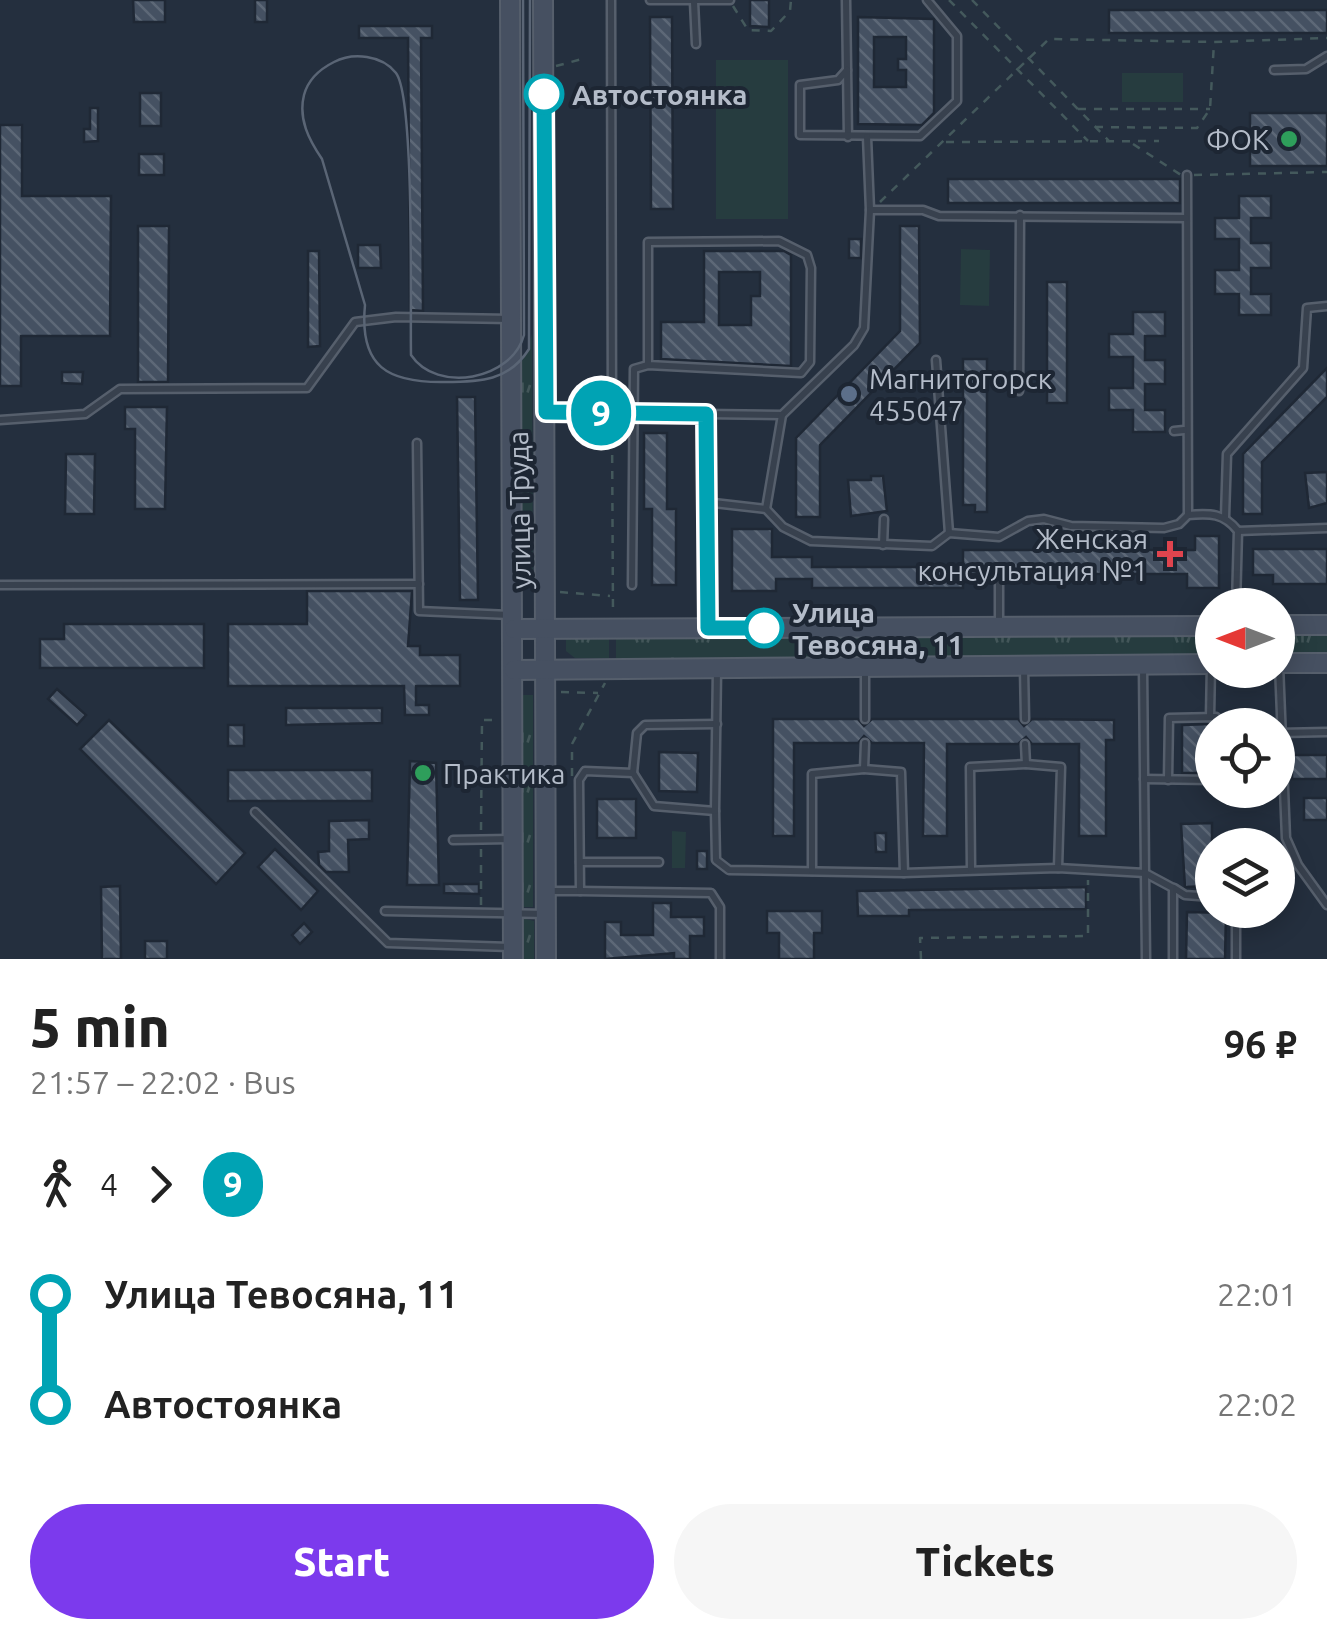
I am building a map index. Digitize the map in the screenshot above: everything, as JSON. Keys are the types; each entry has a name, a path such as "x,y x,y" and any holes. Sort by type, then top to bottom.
{"main road":[{"name":"улица Труда","path":"510,0 513,953"},
{"name":"улица Труда","path":"543,0 548,592 546,959"},
{"path":"513,622 548,629 1195,626"},
{"path":"1295,626 1327,625"},
{"path":"1295,663 1327,663"},
{"path":"514,670 1195,664"}],"lane":[{"path":"611,0 612,414"},
{"path":"650,0 730,0"},
{"path":"846,0 848,136"},
{"path":"847,70 838,80 800,85 799,131 804,136 925,134 957,102 956,36 927,0"},
{"path":"694,2 696,44"},
{"path":"1274,70 1306,69 1327,56"},
{"path":"766,509 782,415 854,346 864,328 870,210 866,137"},
{"path":"705,502 766,509 783,527 811,541 883,546 932,546 948,533 998,537 1028,521 1044,519 1070,526 1164,528 1179,524 1188,515 1184,430 1187,175"},
{"path":"870,210 923,210 939,216 1186,218"},
{"path":"1019,391 1020,215"},
{"path":"632,586 634,369 648,365 801,374 810,353 812,268 807,255 779,241 648,242 648,365"},
{"path":"1236,588 1238,531 1226,517 1228,450 1303,368 1307,308 1327,306"},
{"path":"0,420 84,414 120,388 308,387 354,322 396,317 510,319"},
{"path":"936,360 948,533"},
{"path":"546,412 782,415"},
{"path":"706,414 708,628"},
{"path":"1174,431 1184,430"},
{"path":"417,443 418,584 422,614 513,622"},
{"path":"1188,515 1226,517"},
{"path":"883,546 884,518"},
{"path":"1238,531 1327,528"},
{"path":"998,537 999,550"},
{"path":"999,574 999,627"},
{"path":"0,585 418,584"},
{"path":"1143,664 1146,959"},
{"path":"1024,666 1025,720"},
{"path":"717,668 715,854 724,868 904,873 1058,868 1088,873 1145,873 1185,895 1195,896"},
{"path":"865,668 865,719"},
{"path":"1168,780 1168,718 1195,717"},
{"path":"716,724 645,724 636,732 633,772 654,806 716,811"},
{"path":"1295,733 1327,732"},
{"path":"864,743 864,769"},
{"path":"1025,744 1026,764"},
{"path":"971,869 970,767 1026,764 1061,767 1058,868"},
{"path":"812,871 812,774 864,769 901,772 904,873"},
{"path":"580,891 580,776 589,770 633,772"},
{"path":"1144,779 1195,780"},
{"path":"1284,808 1286,838 1298,865 1326,903"},
{"path":"255,812 388,943 513,953"},
{"path":"452,840 513,839"},
{"path":"580,862 659,862"},
{"path":"1173,959 1174,888"},
{"path":"546,891 711,893 720,907 720,959"},
{"path":"385,910 547,914"},
{"path":"1236,928 1236,959"}],"path":[{"path":"730,0 748,30 771,30 790,11 791,0"},
{"path":"949,0 1089,142"},
{"path":"972,0 1110,142"},
{"path":"870,210 946,142 1049,39 1214,42 1327,38"},
{"path":"1094,127 1198,128 1210,109 1214,42"},
{"path":"1077,109 1210,109"},
{"path":"946,142 1159,141"},
{"path":"1132,143 1177,174 1327,172"},
{"path":"612,414 613,615"},
{"path":"548,592 613,596"},
{"path":"554,692 600,693"},
{"path":"481,912 482,720 498,720"},
{"path":"921,959 920,938 1088,936 1088,873"}],"green space":[{"path":"716,60 788,60 788,219 716,219"},
{"path":"1122,73 1183,73 1183,102 1122,102"},
{"path":"961,249 990,250 989,306 960,305"},
{"path":"532,334 533,588 518,588 517,367 526,355"},
{"path":"609,630 609,658 575,658 566,651 566,636"},
{"path":"1195,633 1195,655 616,659 616,637"},
{"path":"1295,633 1327,633 1327,654 1295,654"},
{"path":"518,695 533,695 533,907 518,907"},
{"path":"672,831 686,832 685,868 672,868"},
{"path":"521,918 534,921 534,959 519,959"}],"building":[{"path":"133,0 165,0 165,22 134,22"},
{"path":"255,0 267,0 267,22 255,22"},
{"path":"750,0 769,0 769,27 750,26"},
{"path":"1109,10 1327,10 1327,33 1109,33"},
{"path":"650,17 672,17 673,209 651,209"},
{"path":"858,17 934,19 934,113 922,125 858,124","holes":["874,37 906,37 906,59 898,59 898,70 906,70 906,87 874,87"]},
{"path":"359,26 432,26 432,38 421,38 423,311 410,310 408,38 359,38"},
{"path":"140,93 161,93 161,126 140,126"},
{"path":"90,108 98,108 98,141 84,142 84,129 90,129"},
{"name":"ФОК","path":"1250,113 1327,113 1327,166 1250,166"},
{"path":"0,125 22,125 22,196 111,196 110,336 21,336 21,386 0,386"},
{"path":"139,154 164,154 164,175 139,175"},
{"path":"948,179 1180,179 1180,203 948,203"},
{"path":"1239,196 1271,196 1271,218 1251,218 1251,243 1271,243 1271,268 1251,268 1251,294 1271,294 1271,315 1239,315 1239,294 1215,294 1215,270 1239,270 1239,239 1215,239 1215,218 1239,218"},
{"path":"138,226 169,226 168,382 138,382"},
{"path":"900,226 919,226 920,343 820,445 820,517 796,517 796,438 900,331"},
{"path":"849,239 861,239 861,258 849,258"},
{"path":"358,245 380,245 381,268 358,268"},
{"path":"308,251 319,251 320,346 308,347"},
{"path":"704,251 784,251 791,255 791,366 661,359 661,322 704,322","holes":["719,272 760,272 760,296 751,296 751,325 719,325"]},
{"path":"1047,282 1067,282 1067,403 1047,403"},
{"path":"1133,312 1165,312 1165,336 1145,336 1145,360 1165,360 1165,384 1145,384 1145,410 1165,410 1165,432 1133,432 1133,410 1109,410 1109,388 1133,388 1133,357 1109,357 1109,334 1133,334"},
{"path":"963,359 987,359 987,512 975,512 975,505 963,505"},
{"path":"1327,368 1327,397 1262,462 1262,514 1243,514 1243,454"},
{"path":"62,372 83,372 82,384 62,383"},
{"path":"457,397 475,397 478,600 460,600"},
{"path":"125,407 167,407 165,509 135,509 135,429 125,429"},
{"path":"644,433 667,433 667,509 676,509 676,585 652,585 652,509 644,509"},
{"path":"66,454 95,454 94,514 65,514"},
{"path":"1327,472 1327,503 1309,508 1305,473"},
{"path":"871,476 883,476 887,511 851,516 848,480 871,480"},
{"path":"732,529 772,529 772,557 812,557 812,567 963,567 963,550 1195,550 1195,536 1219,536 1219,588 1187,588 1187,574 1006,574 998,567 992,574 963,574 963,588 812,588 812,579 776,579 776,591 732,591"},
{"path":"1253,549 1327,549 1327,584 1273,584 1273,575 1253,575"},
{"path":"307,591 412,591 408,646 420,646 420,655 460,655 460,686 416,686 416,705 429,705 429,715 405,715 404,686 228,686 228,624 307,624"},
{"path":"64,624 204,624 204,668 40,668 40,639 64,639"},
{"path":"57,689 86,715 77,725 48,699"},
{"path":"286,708 382,708 382,723 286,725"},
{"path":"773,719 858,719 864,726 872,719 1018,719 1024,726 1032,719 1114,720 1114,740 1106,740 1106,836 1079,836 1079,744 1032,744 1026,737 1018,744 947,744 947,836 923,836 924,743 872,743 864,736 858,743 794,743 794,836 773,836"},
{"path":"109,720 245,853 216,884 80,749"},
{"path":"228,725 244,725 244,746 228,746"},
{"path":"1182,725 1195,725 1195,773 1182,773"},
{"path":"659,752 698,753 697,792 659,791"},
{"path":"1295,755 1327,755 1327,779 1295,779"},
{"path":"410,761 436,763 439,885 407,885"},
{"path":"228,770 372,770 372,801 228,801"},
{"path":"1304,798 1327,798 1327,820 1304,820"},
{"path":"597,799 636,799 636,838 597,838"},
{"path":"369,820 369,839 348,840 349,872 326,872 319,865 318,852 329,851 329,821"},
{"path":"1212,823 1212,828 1195,828 1195,887 1185,887 1181,824"},
{"path":"875,833 886,833 886,852 876,852"},
{"path":"275,849 318,891 301,910 258,867"},
{"path":"697,851 707,851 707,869 697,869"},
{"path":"444,884 479,884 479,894 444,893"},
{"path":"120,886 121,959 102,959 101,887"},
{"path":"1086,887 1086,909 909,910 909,916 858,916 857,891"},
{"path":"653,903 671,903 671,917 704,917 704,936 690,936 690,959 674,959 674,953 605,959 605,922 621,922 621,935 653,935"},
{"path":"767,911 822,911 822,933 814,933 814,959 779,959 779,933 767,933"},
{"path":"1187,912 1195,912 1195,928 1226,928 1225,959 1186,959"},
{"path":"304,923 312,932 300,944 292,935"},
{"path":"145,941 167,941 167,959 145,959"}],"tram line":[{"path":"523,0 524,335 505,363 490,371 455,378 438,375 411,355 409,161 402,90 396,73 375,59 350,57 324,68 306,90 304,121 322,159 365,305 367,343 381,367 408,379 458,382 493,378 512,368 529,349 530,0"}],"bus line":[{"name":"9","path":"544,94 546,412 706,414 708,628 764,628"}],"place":[{"name":"Автостоянка","path":"544,94"},
{"name":"ФОК","path":"1289,139"},
{"name":"Магнитогорск 455047","path":"849,394"},
{"name":"Женская консультация №1","path":"1170,554"},
{"name":"Улица Тевосяна, 11","path":"764,628"},
{"name":"Практика","path":"423,773"}]}
